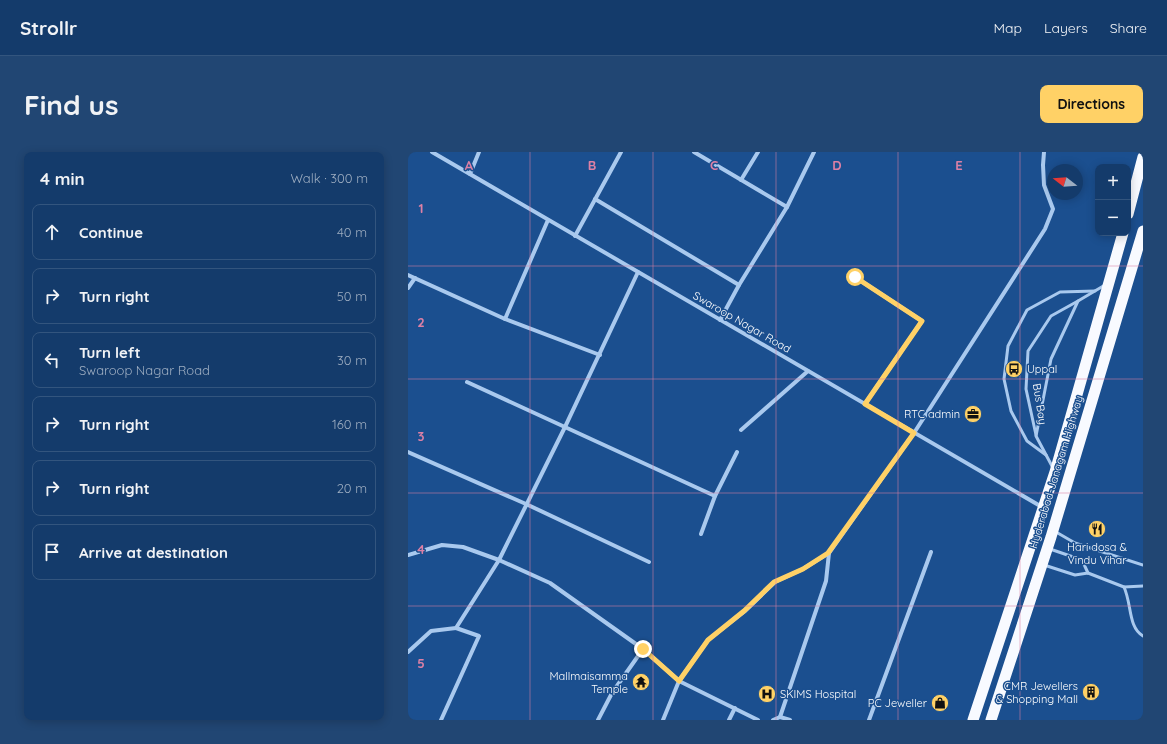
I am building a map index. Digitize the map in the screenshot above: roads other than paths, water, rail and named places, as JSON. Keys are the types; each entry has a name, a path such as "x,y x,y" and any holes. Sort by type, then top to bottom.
{"highway":[{"path":"1131,203 1143,157"},
{"name":"Hyderabad-Janagam Highway","path":"991,720 1047,548 1143,231"},
{"name":"Hyderabad-Janagam Highway","path":"973,720 1044,508 1122,236"},
{"path":"982,693 998,699"}],"street":[{"name":"Swaroop Nagar Road","path":"432,152 1044,508"},
{"path":"470,174 479,152"},
{"path":"575,236 594,198 621,152"},
{"path":"694,152 787,207"},
{"path":"741,180 758,152"},
{"path":"720,320 739,285 787,207 814,152"},
{"path":"663,720 679,681 708,640 744,611 774,582 803,569 828,553 914,433 1045,229 1053,209 1044,186 1044,152"},
{"path":"594,198 739,285"},
{"path":"505,319 548,220"},
{"path":"456,628 499,560 600,355 638,272"},
{"path":"408,275 505,319 600,355"},
{"path":"855,277 922,321 865,404"},
{"path":"408,288 415,278"},
{"path":"741,430 808,371"},
{"path":"467,382 715,496"},
{"path":"408,452 526,504 649,562"},
{"path":"700,534 715,496 737,452"},
{"path":"408,555 442,545 464,547 499,560 550,583 643,649 679,681 758,720"},
{"path":"869,720 931,552"},
{"path":"780,717 826,581 828,553"},
{"path":"408,652 431,632 456,628 479,636 441,720"},
{"path":"598,720 612,693 643,649"},
{"path":"728,720 736,708"},
{"path":"773,720 780,717 790,720"}],"lane":[{"name":"Bus Bay","path":"1055,472 1036,436 1026,389 1028,351 1051,316 1110,282"},
{"name":"Bus Bay","path":"1046,455 1027,441 1011,411 1004,379 1008,346 1027,310 1060,292 1095,291"},
{"name":"Bus Bay","path":"1036,436 1051,359 1078,301"},
{"path":"1052,530 1075,543 1143,565"},
{"path":"1047,548 1082,560 1088,573"},
{"path":"1041,564 1075,575 1088,573 1124,587 1143,586"},
{"path":"1124,587 1129,598 1133,626 1136,632 1143,636"}],"place":[{"name":"Uppal","path":"1014,369"},
{"name":"RTC admin","path":"973,414"},
{"name":"Hari dosa & Vindu Vihar","path":"1097,529"},
{"name":"Mallmaisamma Temple","path":"641,682"},
{"name":"CMR Jewellers & Shopping Mall","path":"1091,692"},
{"name":"SKIMS Hospital","path":"767,694"},
{"name":"PC Jeweller","path":"940,703"}]}
